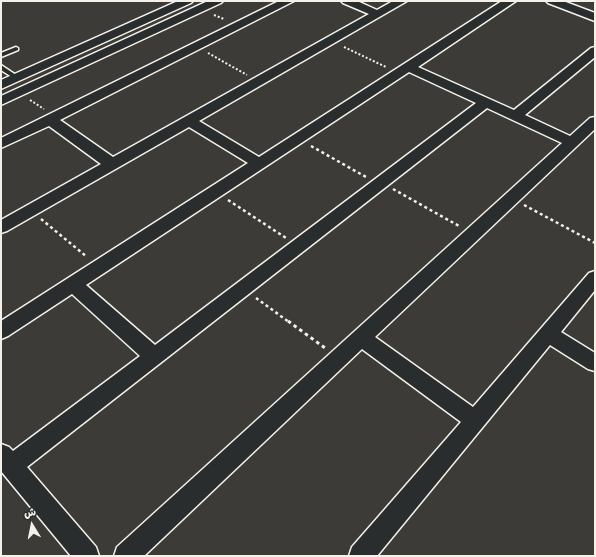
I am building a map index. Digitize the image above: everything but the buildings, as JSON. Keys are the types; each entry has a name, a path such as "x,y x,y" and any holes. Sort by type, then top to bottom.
{"street":[{"path":"1,85 187,1"},
{"path":"1,101 217,1"},
{"path":"1,144 288,1"},
{"path":"347,1 378,14"},
{"path":"1,227 401,1"},
{"path":"1,331 510,1"},
{"path":"552,1 595,17"},
{"path":"515,116 595,51"},
{"path":"404,70 485,103 572,142"},
{"path":"87,556 6,460 154,356 485,103"},
{"path":"53,118 112,164"},
{"path":"189,121 260,164"},
{"path":"126,556 595,121"},
{"path":"361,556 595,278"},
{"path":"73,284 154,356"},
{"path":"548,334 595,363"},
{"path":"361,338 475,420"}],"lane":[{"path":"1,55 16,49"},
{"path":"1,67 18,78"}],"path":[{"path":"201,8 238,26"},
{"path":"330,41 404,70"},
{"path":"197,47 259,81"},
{"path":"20,93 53,118"},
{"path":"298,139 473,234"},
{"path":"216,192 298,246"},
{"path":"511,199 595,243"},
{"path":"31,210 99,268"},
{"path":"243,288 339,359"}]}
